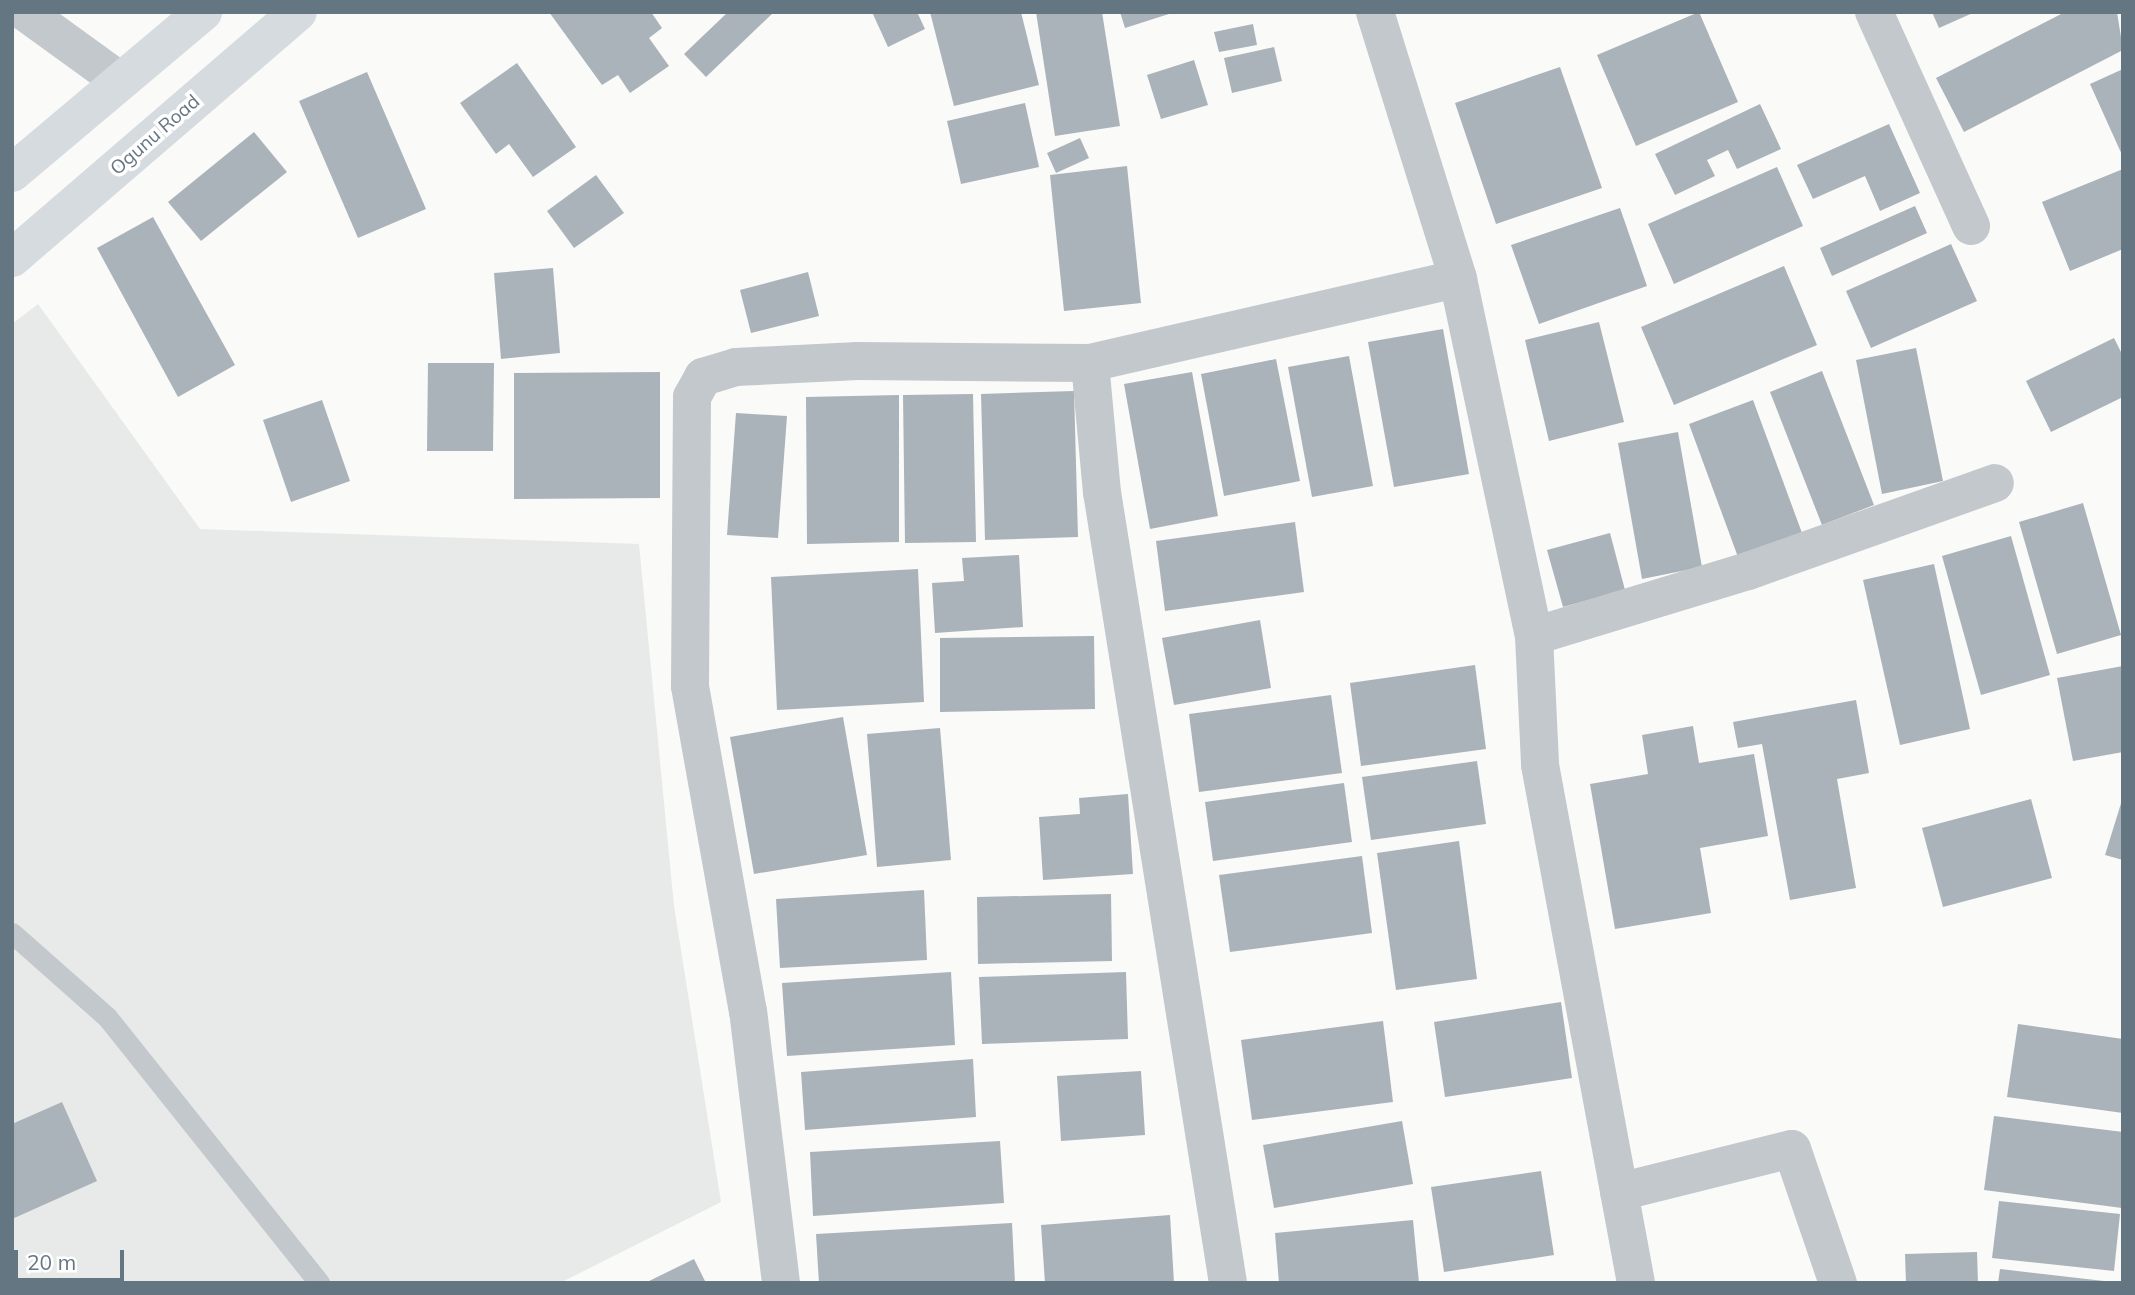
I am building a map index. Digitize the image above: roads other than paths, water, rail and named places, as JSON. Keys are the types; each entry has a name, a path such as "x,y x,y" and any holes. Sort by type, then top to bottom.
{"main road":[{"path":"12,173 119,80 204,12"},
{"name":"Ogunu Road","path":"12,258 298,12"}],"street":[{"path":"25,12 119,80"},
{"path":"1375,12 1458,279 1534,636 1540,765 1636,1283"},
{"path":"1874,12 1971,226"},
{"path":"781,1283 748,1012 690,686 692,397 704,377 736,367 1090,363 1458,279"},
{"path":"1090,363 1102,492 1228,1283"},
{"path":"1534,636 1748,571 1995,483"},
{"path":"1619,1192 1792,1149 1838,1283"}],"lane":[{"path":"12,933 107,1017 319,1283"}]}
